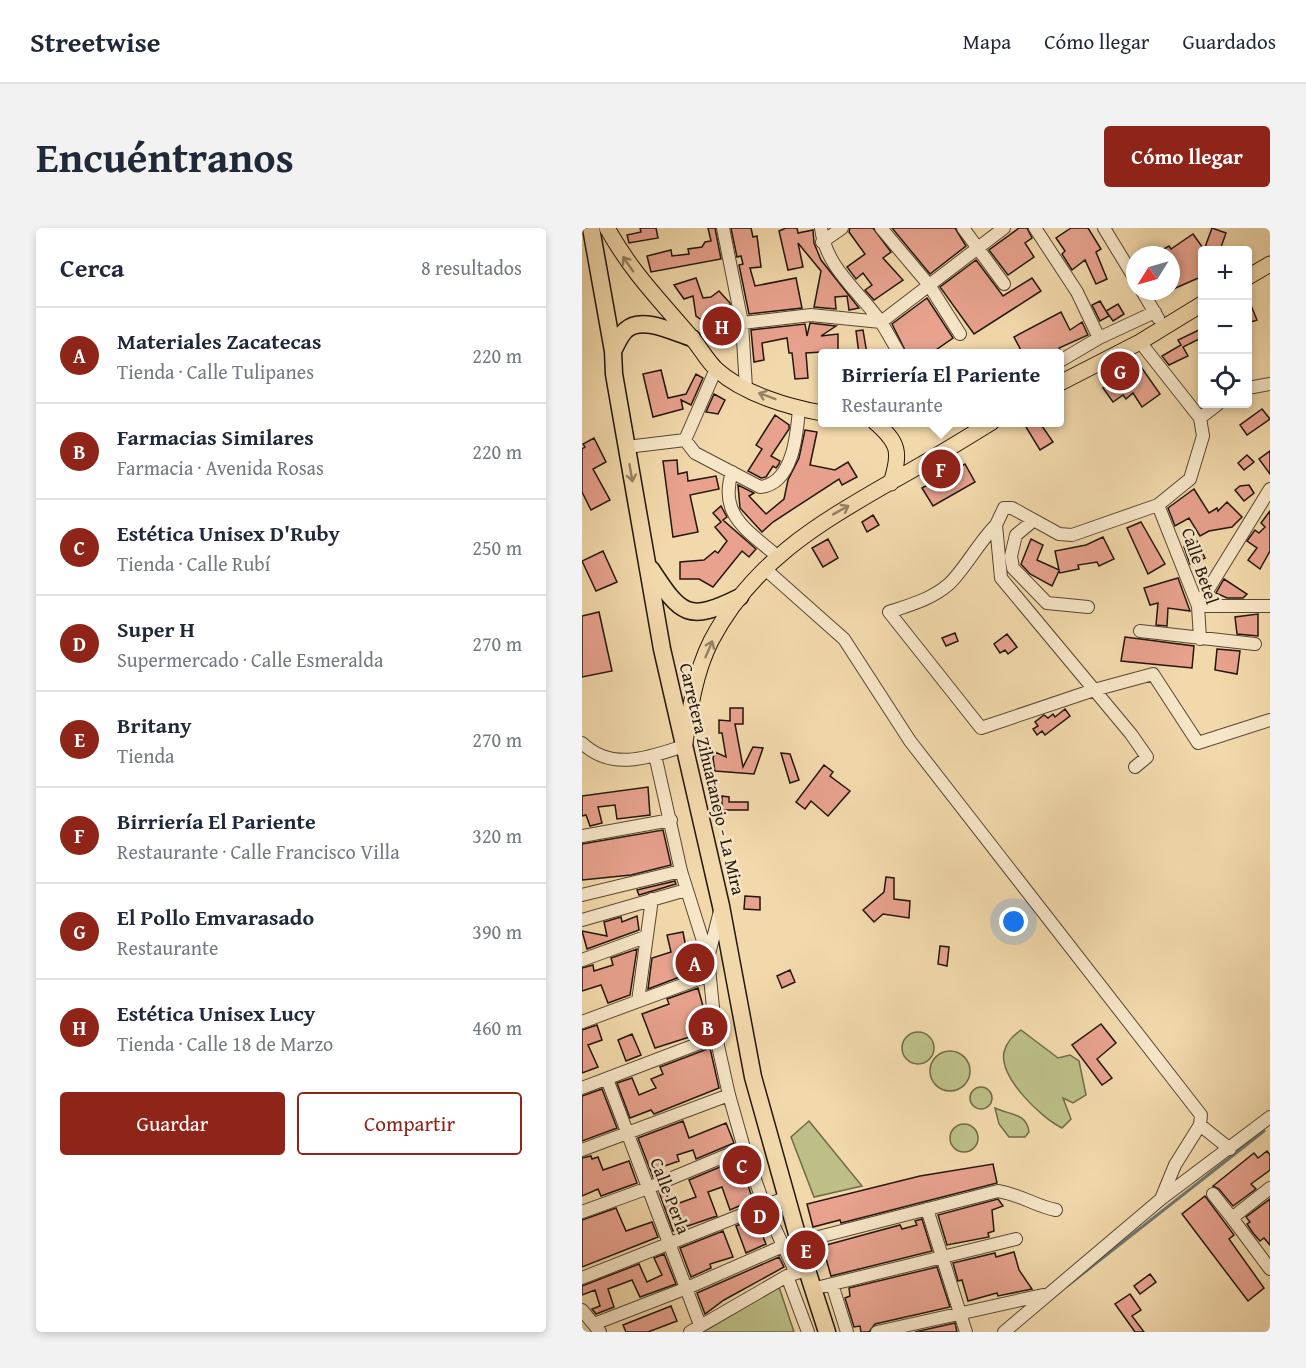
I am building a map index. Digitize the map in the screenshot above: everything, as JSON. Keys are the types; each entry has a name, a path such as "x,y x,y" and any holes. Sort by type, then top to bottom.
{"highway":[{"name":"Carretera Zihuatanejo - La Mira","path":"591,228 646,561 670,688 721,906 753,1077 787,1197 796,1273 812,1289 827,1332"},
{"path":"613,351 626,329 637,324 651,325 692,338"},
{"path":"646,561 677,607 691,611 711,610 740,597"}],"main road":[{"path":"607,228 625,260 650,293 692,338 716,369 746,388 799,409 818,412"},
{"path":"1252,275 1270,264"},
{"path":"1064,380 1140,342 1198,307"},
{"path":"880,427 891,437 898,451 891,483"},
{"path":"684,746 691,702 711,641 740,597 764,568 826,518 891,483 985,427"}],"street":[{"path":"723,228 742,323 746,388"},
{"path":"820,228 822,242 836,269 880,322 896,349"},
{"path":"822,242 842,228"},
{"path":"881,228 929,285 960,334"},
{"path":"963,228 1004,284"},
{"path":"742,323 811,315 880,322 1004,228"},
{"path":"1035,228 1077,292 1099,338"},
{"path":"1104,228 1126,264"},
{"path":"1148,300 1164,327"},
{"path":"1064,359 1099,338 1155,312"},
{"path":"1140,342 1200,418 1203,436 1190,479 1158,505 1072,535 1059,534 1012,508 1004,508 996,525 979,542 950,584 928,598 889,612 981,728 1094,690 1154,674 1198,743 1270,720"},
{"path":"685,440 716,369"},
{"path":"1252,387 1270,384"},
{"path":"1200,418 1213,408"},
{"path":"685,440 695,453 760,487 766,486 783,472 796,444 799,409"},
{"path":"627,447 685,440"},
{"path":"732,472 727,496 731,511 738,522 778,557"},
{"path":"1198,606 1270,489"},
{"name":"Calle Betel","path":"1158,505 1198,606 1200,639"},
{"path":"1034,520 1016,535 1011,556 1013,568 1047,603 1088,607"},
{"path":"996,525 1001,578 1147,757 1135,767"},
{"path":"764,568 843,639 910,741 1201,1115 1200,1125 1175,1165 1161,1199"},
{"path":"1198,606 1270,606"},
{"path":"1140,631 1255,644"},
{"path":"582,743 589,750 609,758 629,761 684,746"},
{"path":"655,755 681,871 708,958 716,1037 729,1095 764,1205 791,1244"},
{"path":"582,836 671,820"},
{"path":"582,895 681,871"},
{"path":"582,920 686,890"},
{"path":"638,1001 652,899"},
{"path":"708,958 721,906"},
{"path":"582,960 645,937"},
{"path":"582,1022 709,975"},
{"path":"582,1088 716,1037"},
{"name":"Calle Perla","path":"607,1079 687,1288 695,1328"},
{"path":"582,1150 729,1095"},
{"path":"1004,1332 1161,1199 1268,1123"},
{"path":"1200,1125 1230,1149"},
{"path":"582,1212 648,1188 744,1148"},
{"path":"1232,1218 1270,1188"},
{"path":"582,1310 597,1328 791,1244 998,1191 1018,1194 1034,1201 1041,1208 1056,1210"},
{"path":"1213,1194 1270,1269"},
{"path":"582,1278 787,1197"},
{"path":"927,1209 966,1332"},
{"path":"812,1289 1016,1239"},
{"path":"695,1328 796,1273 808,1332"},
{"path":"832,1284 847,1332"},
{"path":"877,1332 1047,1294"}],"green space":[{"path":"1021,1030 1058,1058 1070,1055 1079,1061 1086,1095 1073,1103 1063,1098 1071,1119 1062,1128 1043,1115 1023,1096 1008,1073 1004,1062 1004,1052 1011,1039"},
{"path":"918,1032 929,1037 934,1048 929,1059 918,1064 907,1059 902,1048 907,1037"},
{"path":"950,1051 958,1052 964,1057 969,1063 969,1079 964,1085 958,1090 950,1091 942,1090 936,1085 931,1079 930,1071 931,1063 936,1057 942,1052"},
{"path":"981,1087 989,1090 992,1098 989,1106 981,1109 973,1106 970,1098 973,1090"},
{"path":"995,1108 1025,1121 1029,1132 1025,1137 1009,1137 999,1124"},
{"path":"809,1121 862,1186 814,1197 791,1137"},
{"path":"964,1124 974,1128 978,1138 974,1148 964,1152 954,1148 950,1138 954,1128"},
{"path":"779,1287 794,1332 703,1332"}],"building":[{"path":"640,228 656,228 658,238 629,243 627,235 641,232"},
{"path":"708,228 715,228 721,259 651,272 647,256 671,250 672,256 689,254 688,249 702,247 705,242 711,241"},
{"path":"731,228 751,228 753,237 757,236 761,267 750,268 755,286 796,278 802,308 749,314 739,265 743,264 741,256 737,257"},
{"path":"786,228 797,228 798,233 813,230 814,243 821,260 859,308 849,310 847,296 835,297 836,309 814,307 821,271 798,243 803,267 788,270 779,231"},
{"path":"850,228 873,228 891,252 883,258 903,280 874,300 865,290 872,285 863,273 856,279 847,267 865,254 849,232"},
{"path":"892,228 955,228 966,246 930,274"},
{"path":"1019,228 1027,228 1032,238 1025,243 1034,257 1008,275 989,250"},
{"path":"1071,228 1088,228 1101,249 1096,252 1107,279 1096,284 1085,260 1072,270 1062,254 1065,251 1056,238"},
{"path":"1212,228 1226,233 1221,246 1205,246"},
{"path":"1193,234 1202,246 1198,246 1198,278 1180,286 1180,246 1175,246"},
{"path":"976,260 1003,296 1032,278 1041,291 974,334 940,287"},
{"path":"696,278 703,298 711,297 719,291 730,303 735,343 696,316 693,296 684,299 674,285"},
{"path":"927,298 953,338 937,349 904,349 892,324"},
{"path":"1100,301 1109,316 1100,321 1092,305"},
{"path":"1118,304 1124,314 1113,321 1106,311"},
{"path":"1252,308 1257,320 1252,322"},
{"path":"1061,312 1070,330 1082,322 1088,335 1060,349 1020,349 1014,337"},
{"path":"810,323 836,326 821,336 838,334 838,349 818,349 818,352 806,353 808,378 795,379 792,353 789,353 787,338 762,343 764,360 754,362 751,330 805,324 807,336"},
{"path":"863,330 866,349 858,349 856,331"},
{"path":"1198,330 1198,340 1183,347 1188,356 1169,365 1162,356 1181,345 1178,340"},
{"path":"1139,364 1160,394 1142,407 1133,393 1126,399 1123,395 1113,402 1103,388"},
{"path":"661,370 668,398 686,394 696,374 703,378 691,405 681,400 683,409 653,417 643,374"},
{"path":"714,394 725,400 718,414 706,412"},
{"path":"1262,409 1270,419 1247,435 1240,425"},
{"path":"775,415 789,425 789,429 771,456 780,461 779,464 776,468 773,466 766,477 761,478 748,471 762,449 756,445"},
{"path":"1026,427 1043,427 1053,442 1040,450"},
{"path":"805,430 817,432 810,465 835,470 848,462 857,477 842,485 839,479 773,522 762,532 740,508 738,485 754,493 749,496 766,514 784,499 788,480 799,458"},
{"path":"594,438 606,462 593,469 610,500 591,510 582,492 582,449 585,447 583,444"},
{"path":"1270,451 1270,474 1259,459"},
{"path":"1247,455 1254,462 1244,470 1238,463"},
{"path":"677,460 678,474 687,472 688,481 716,476 719,489 690,495 698,532 673,537 663,461"},
{"path":"965,464 975,482 933,506 922,488"},
{"path":"1249,485 1254,493 1244,501 1235,490 1240,486"},
{"path":"1194,489 1209,513 1217,508 1218,511 1227,502 1242,517 1232,527 1209,531 1200,536 1189,518 1175,526 1168,508"},
{"path":"721,506 727,517 723,520 756,549 749,557 742,551 713,587 699,579 680,579 680,562 704,560 715,551 718,553 727,541 715,527 721,522 713,513"},
{"path":"1270,511 1270,551 1260,569 1248,560 1257,548 1247,541 1255,530 1259,533 1265,527 1261,523"},
{"path":"873,515 879,525 867,532 862,522"},
{"path":"1141,522 1165,564 1148,574 1127,528"},
{"path":"1103,537 1114,559 1099,566 1097,562 1078,565 1079,569 1060,573 1059,571 1052,586 1030,574 1021,564 1031,539 1043,545 1037,560 1059,570 1055,551 1086,545"},
{"path":"828,539 838,558 823,567 812,548"},
{"path":"1197,541 1205,558 1190,564 1184,547"},
{"path":"603,551 617,582 596,591 582,561"},
{"path":"1178,578 1190,611 1168,608 1167,626 1156,625 1158,603 1150,605 1144,588"},
{"path":"1224,579 1247,594 1243,598 1227,598 1216,593"},
{"path":"599,612 612,671 582,677 582,616"},
{"path":"1258,614 1258,636 1237,634 1235,617"},
{"path":"955,633 958,641 946,646 942,638"},
{"path":"1007,634 1017,647 1008,654 1005,650 1000,653 994,644"},
{"path":"1125,637 1194,646 1192,668 1121,661"},
{"path":"1217,649 1240,651 1237,674 1215,670"},
{"path":"730,708 743,708 743,724 735,724 743,767 753,747 763,748 754,774 715,771 713,758 715,752 726,757 722,733 719,733 719,720 730,721"},
{"path":"1065,709 1070,716 1045,735 1042,731 1037,735 1033,729 1038,726 1035,722 1044,715 1048,718 1053,714 1055,717"},
{"path":"781,753 790,754 799,780 790,783"},
{"path":"824,765 833,772 830,776 850,791 828,816 811,801 805,809 796,802"},
{"path":"648,787 650,815 617,819 615,805 598,807 602,823 590,826 586,815 582,816 582,796"},
{"path":"722,796 729,797 729,802 748,802 748,810 722,810"},
{"path":"663,830 671,865 631,875 582,880 582,844"},
{"path":"886,877 894,878 894,899 910,901 909,918 883,914 874,922 863,910 884,892"},
{"path":"675,881 676,884 639,895 637,890"},
{"path":"745,896 760,897 760,910 744,909"},
{"path":"637,916 639,930 587,949 582,931 607,936 604,922 621,917 622,922"},
{"path":"683,932 686,948 691,946 698,970 648,989 652,958 671,952 667,935"},
{"path":"940,946 949,947 947,966 938,964"},
{"path":"637,949 630,995 608,1003 601,985 582,991 582,968 593,965 594,971 613,965 611,958"},
{"path":"790,970 795,982 782,988 777,976"},
{"path":"698,988 706,1017 698,1020 702,1033 655,1048 642,1014 669,1004 667,999"},
{"path":"1101,1024 1116,1043 1097,1059 1112,1078 1102,1085 1072,1045"},
{"path":"597,1025 602,1040 588,1045 598,1067 582,1073 582,1030"},
{"path":"632,1034 641,1055 626,1061 618,1040"},
{"path":"710,1048 719,1088 654,1114 651,1110 630,1118 617,1083 632,1078 639,1095 656,1088 651,1079 663,1074 660,1067"},
{"path":"602,1089 617,1128 582,1141 582,1096"},
{"path":"683,1121 689,1138 726,1123 734,1143 696,1159 693,1150 677,1155 679,1161 653,1170 655,1176 653,1177 638,1138"},
{"path":"1267,1151 1270,1155 1270,1170 1251,1184 1256,1189 1233,1206 1219,1189 1213,1186 1254,1153 1258,1158"},
{"path":"591,1156 592,1159 598,1157 603,1170 629,1161 637,1183 601,1196 598,1189 582,1196 582,1158"},
{"path":"739,1159 753,1200 730,1210 722,1187 708,1192 717,1216 673,1231 659,1192 665,1190 671,1206 696,1197 689,1180"},
{"path":"993,1164 997,1183 841,1223 840,1220 813,1227 807,1204 920,1176"},
{"path":"1205,1196 1234,1235 1229,1239 1264,1288 1248,1301 1182,1214"},
{"path":"998,1199 1003,1206 992,1210 994,1231 988,1233 989,1237 947,1245 938,1215"},
{"path":"1270,1199 1270,1245 1264,1238 1260,1241 1253,1233 1247,1224 1250,1222 1246,1217"},
{"path":"616,1208 626,1231 652,1222 658,1237 582,1267 582,1220"},
{"path":"755,1218 766,1244 746,1253 736,1226"},
{"path":"922,1219 932,1251 831,1276 825,1255 822,1256 819,1247 900,1225 902,1229 917,1225 915,1221"},
{"path":"723,1231 733,1257 710,1264 711,1268 691,1277 680,1248"},
{"path":"1014,1252 1019,1270 1032,1289 998,1296 997,1293 968,1301 962,1280 958,1281 953,1263 995,1253 996,1257"},
{"path":"664,1254 676,1284 640,1297 632,1280 608,1289 614,1307 596,1314 592,1309 600,1306 595,1290 582,1295 582,1286 639,1264 647,1282 662,1275 654,1258"},
{"path":"779,1257 784,1267 724,1300 705,1314 697,1293"},
{"path":"937,1267 950,1307 875,1324 869,1332 861,1332 860,1326 854,1327 845,1298 850,1296 849,1288"},
{"path":"1150,1274 1156,1282 1140,1294 1134,1286"},
{"path":"1130,1294 1141,1310 1132,1316 1144,1332 1135,1332 1115,1304"},
{"path":"671,1306 677,1321 648,1332 626,1332 623,1325"},
{"path":"955,1323 957,1332 915,1332"}],"waterway":[{"path":"1067,1286 1264,1131"}],"place":[{"name":"Estética Unisex Lucy","path":"722,326"},
{"name":"El Pollo Emvarasado","path":"1120,371"},
{"name":"Birriería El Pariente","path":"941,469"},
{"name":"Materiales Zacatecas","path":"695,963"},
{"name":"Farmacias Similares","path":"708,1027"},
{"name":"Estética Unisex D'Ruby","path":"742,1165"},
{"name":"Super H","path":"760,1215"},
{"name":"Britany","path":"806,1250"}]}
